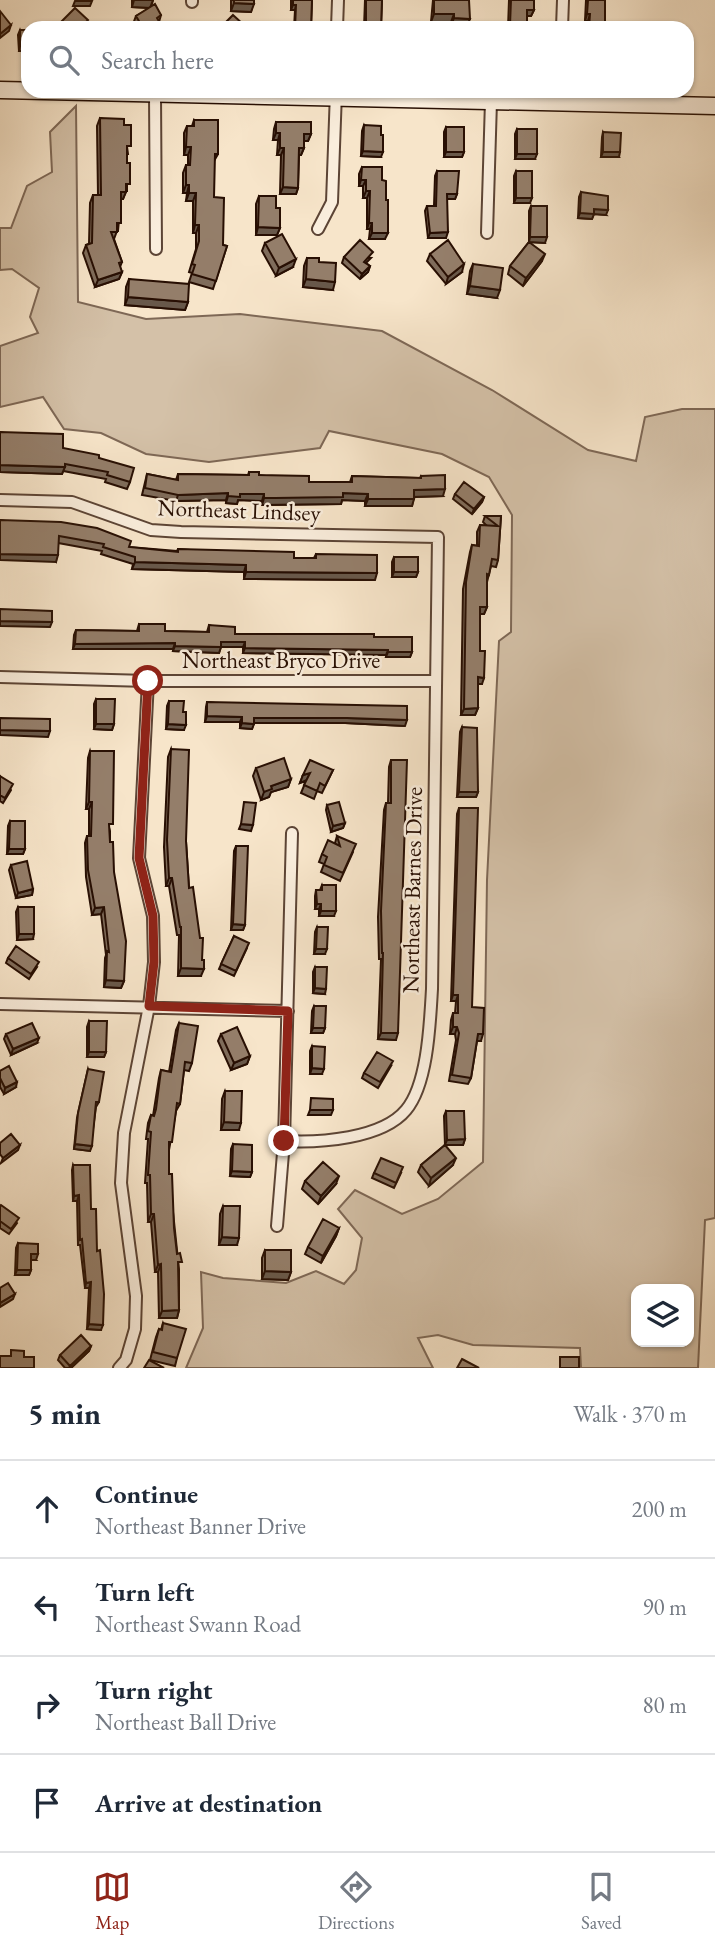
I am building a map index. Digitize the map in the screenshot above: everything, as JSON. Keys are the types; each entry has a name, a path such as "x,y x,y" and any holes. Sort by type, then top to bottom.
{"street":[{"path":"337,21 338,0"},
{"path":"562,21 563,0"},
{"path":"0,90 21,92"},
{"path":"103,98 155,102 258,98"},
{"path":"318,229 332,202 335,98"},
{"path":"413,98 491,101 540,98"},
{"path":"575,98 715,106"},
{"path":"487,233 491,101"},
{"path":"155,102 156,249"},
{"name":"Northeast Lindsey","path":"0,500 72,502 150,530 438,537"},
{"name":"Northeast Barnes Drive","path":"284,1141 335,1141 388,1124 408,1108 422,1074 430,1033 431,1000 438,537"},
{"name":"Northeast Bryco Drive","path":"0,677 148,681 436,681"},
{"path":"119,1368 127,1360 135,1329 121,1183 124,1133 149,1006 154,962 153,916 139,858 148,681"},
{"path":"277,1226 284,1141 292,833"},
{"path":"0,1004 288,1011"}],"shaded area":[{"path":"76,106 78,302 146,319 240,314 382,331 492,390 588,450 636,461 645,417 682,409 715,409 715,1218 705,1220 698,1368 581,1368 580,1348 473,1345 438,1335 418,1338 433,1368 186,1368 203,1328 201,1272 223,1278 286,1283 316,1271 344,1284 356,1270 362,1238 338,1209 355,1190 402,1214 438,1199 483,1162 487,880 499,641 511,632 512,515 489,477 442,454 329,431 320,448 209,462 146,454 101,433 64,429 43,397 0,407 0,346 38,333 30,317 39,288 12,269 0,270 0,228 11,228 27,186 52,172 50,132"}],"building":[{"path":"234,0 254,0 254,4 234,3"},
{"path":"293,0 312,0 311,21 295,21 296,5 293,5"},
{"path":"366,0 382,0 381,21 366,21"},
{"path":"434,0 469,0 470,19 454,18 454,14 434,14"},
{"path":"511,0 534,0 534,10 527,10 527,21 510,21"},
{"path":"588,0 605,0 605,21 590,21 590,14 587,14"},
{"path":"155,4 161,15 157,18 159,21 139,21 136,16"},
{"path":"75,8 88,20 87,21 62,21"},
{"path":"0,11 11,25 0,34"},
{"path":"233,15 240,21 227,21"},
{"path":"100,118 124,119 124,125 131,125 131,146 127,146 130,184 126,184 126,192 121,192 121,223 117,223 117,232 111,232 122,262 119,263 122,272 98,280 86,245 92,243 93,195 101,195"},
{"path":"194,120 218,120 214,197 224,198 223,245 227,246 216,281 192,274 199,241 199,225 195,225 196,193 189,193 189,185 186,185 186,165 190,165 191,147 186,147 187,126 194,126"},
{"path":"276,122 311,122 311,134 304,134 304,148 299,148 298,188 283,187 284,148 280,148 280,133 276,133"},
{"path":"364,125 381,126 383,152 363,151"},
{"path":"446,127 464,127 464,152 446,152"},
{"path":"517,129 537,129 537,154 517,154"},
{"path":"603,132 621,133 620,152 603,152"},
{"path":"362,167 382,167 382,180 386,181 388,200 388,233 372,233 372,223 369,223 370,191 366,191 366,180 361,180"},
{"path":"437,171 459,171 457,194 447,194 448,232 430,233 427,206 436,206"},
{"path":"516,171 532,171 532,198 516,198"},
{"path":"581,192 608,196 608,210 594,209 594,214 580,213"},
{"path":"259,196 276,196 276,208 280,208 280,228 258,227"},
{"path":"531,206 547,206 547,237 530,237"},
{"path":"282,234 296,259 279,268 265,243"},
{"path":"360,240 373,252 364,262 370,266 362,274 344,257"},
{"path":"448,240 464,264 448,277 430,254"},
{"path":"529,242 545,254 526,278 510,266"},
{"path":"307,258 336,263 335,282 306,279"},
{"path":"473,264 503,268 500,290 470,286"},
{"path":"129,279 189,284 188,302 128,297"},
{"path":"0,432 63,434 63,448 99,455 99,458 134,468 130,482 107,475 108,472 65,464 65,467 0,465"},
{"path":"249,472 259,472 259,475 309,476 309,482 352,482 352,476 421,478 445,475 445,489 414,490 414,499 368,499 368,494 343,493 343,497 275,498 264,498 264,494 240,494 240,497 228,496 228,493 178,495 145,488 147,474 178,480 178,474 249,475"},
{"path":"464,482 484,497 474,509 455,494"},
{"path":"485,516 501,516 498,560 492,559 489,575 487,574 487,607 480,607 480,651 485,651 484,678 478,677 478,708 464,709 466,582 472,545 479,546 480,525 498,526"},
{"path":"0,520 61,522 97,528 131,541 129,547 178,552 178,549 294,552 294,558 316,558 316,554 377,555 377,573 246,572 246,565 135,562 135,557 103,547 104,544 59,536 58,555 0,554"},
{"path":"394,557 418,557 418,572 394,572"},
{"path":"0,609 52,611 52,622 0,621"},
{"path":"139,624 165,624 165,631 209,632 209,625 235,627 235,634 374,634 374,637 412,637 412,652 245,648 245,642 221,642 221,647 175,646 175,643 75,644 76,630 139,631"},
{"path":"96,699 115,699 114,724 96,724"},
{"path":"169,701 184,701 186,725 168,724"},
{"path":"207,702 407,706 407,720 254,718 254,724 242,723 242,717 207,716"},
{"path":"0,718 50,719 50,731 0,730"},
{"path":"462,727 477,728 478,792 459,792"},
{"path":"171,749 189,750 186,841 189,888 193,887 200,938 203,938 204,969 181,968 181,927 172,878 169,878 167,840"},
{"path":"90,751 114,751 113,824 109,824 126,941 124,981 106,980 107,951 109,952 104,907 95,908 88,870 87,836 91,836 92,802 89,802"},
{"path":"284,758 291,779 271,786 272,789 264,792 256,768"},
{"path":"310,760 333,770 325,786 320,783 317,791 304,785 310,773 303,775"},
{"path":"391,760 407,760 398,1033 381,1033 381,911 386,803 391,803"},
{"path":"0,776 13,784 5,798 0,795"},
{"path":"244,802 256,803 253,825 241,824"},
{"path":"339,802 345,823 333,826 327,805"},
{"path":"459,808 478,808 472,1007 484,1008 483,1034 478,1034 471,1078 452,1075 459,1033 457,1027 453,1027 453,1013 458,1013 458,995 453,995"},
{"path":"10,821 25,821 25,849 9,849"},
{"path":"337,836 356,844 343,873 324,865 327,857 322,854 328,840 340,846"},
{"path":"236,846 248,846 245,925 233,924"},
{"path":"27,861 33,889 18,893 11,865"},
{"path":"322,885 336,885 336,911 321,911 321,904 317,904 316,890 322,890"},
{"path":"18,907 34,907 34,934 19,934"},
{"path":"317,927 328,927 327,949 316,949"},
{"path":"234,936 249,943 236,971 221,964"},
{"path":"16,946 39,962 31,974 8,958"},
{"path":"315,967 327,967 326,989 315,988"},
{"path":"314,1006 326,1006 325,1028 313,1028"},
{"path":"89,1021 107,1021 106,1052 89,1052"},
{"path":"32,1023 39,1038 13,1049 6,1034"},
{"path":"179,1023 198,1026 192,1063 185,1062 180,1104 177,1103 172,1142 169,1142 174,1228 177,1254 180,1253 182,1262 178,1262 179,1310 162,1311 161,1264 158,1265 154,1214 151,1214 148,1175 151,1132 148,1131 151,1115 154,1116 156,1109 161,1070 171,1072"},
{"path":"237,1027 250,1056 234,1063 221,1034"},
{"path":"312,1046 325,1047 324,1069 312,1068"},
{"path":"377,1052 393,1061 380,1082 364,1073"},
{"path":"9,1066 17,1082 5,1088 0,1071"},
{"path":"88,1069 104,1072 99,1102 96,1102 92,1146 75,1144 78,1113"},
{"path":"225,1091 242,1091 241,1123 224,1122"},
{"path":"311,1098 333,1099 333,1110 310,1110"},
{"path":"446,1111 464,1111 465,1139 447,1140"},
{"path":"11,1134 20,1145 3,1158 0,1154 0,1143"},
{"path":"233,1144 252,1145 252,1172 232,1171"},
{"path":"445,1145 456,1158 431,1178 421,1165"},
{"path":"381,1158 403,1167 396,1183 374,1173"},
{"path":"323,1162 339,1176 321,1196 305,1181"},
{"path":"73,1165 90,1165 91,1209 96,1209 97,1251 100,1250 104,1294 103,1325 89,1324 91,1282 86,1283 82,1239 80,1240 79,1195 74,1196"},
{"path":"1,1205 19,1218 11,1229 0,1221"},
{"path":"223,1206 240,1206 239,1238 222,1237"},
{"path":"323,1219 339,1228 323,1256 308,1247"},
{"path":"18,1243 38,1244 38,1254 31,1254 31,1270 17,1270"},
{"path":"265,1250 291,1250 291,1272 265,1271"},
{"path":"8,1283 15,1294 0,1303 0,1288"},
{"path":"163,1323 186,1329 177,1358 153,1352"},
{"path":"81,1335 91,1346 70,1366 60,1355"},
{"path":"11,1350 24,1351 24,1357 34,1357 34,1368 0,1368 0,1356 11,1356"},
{"path":"560,1357 579,1357 579,1368 560,1368"},
{"path":"462,1359 479,1368 457,1368"},
{"path":"149,1360 164,1368 144,1368"}],"route":[{"path":"148,681 139,858 153,916 154,962 149,1006 288,1011 284,1141"}]}
